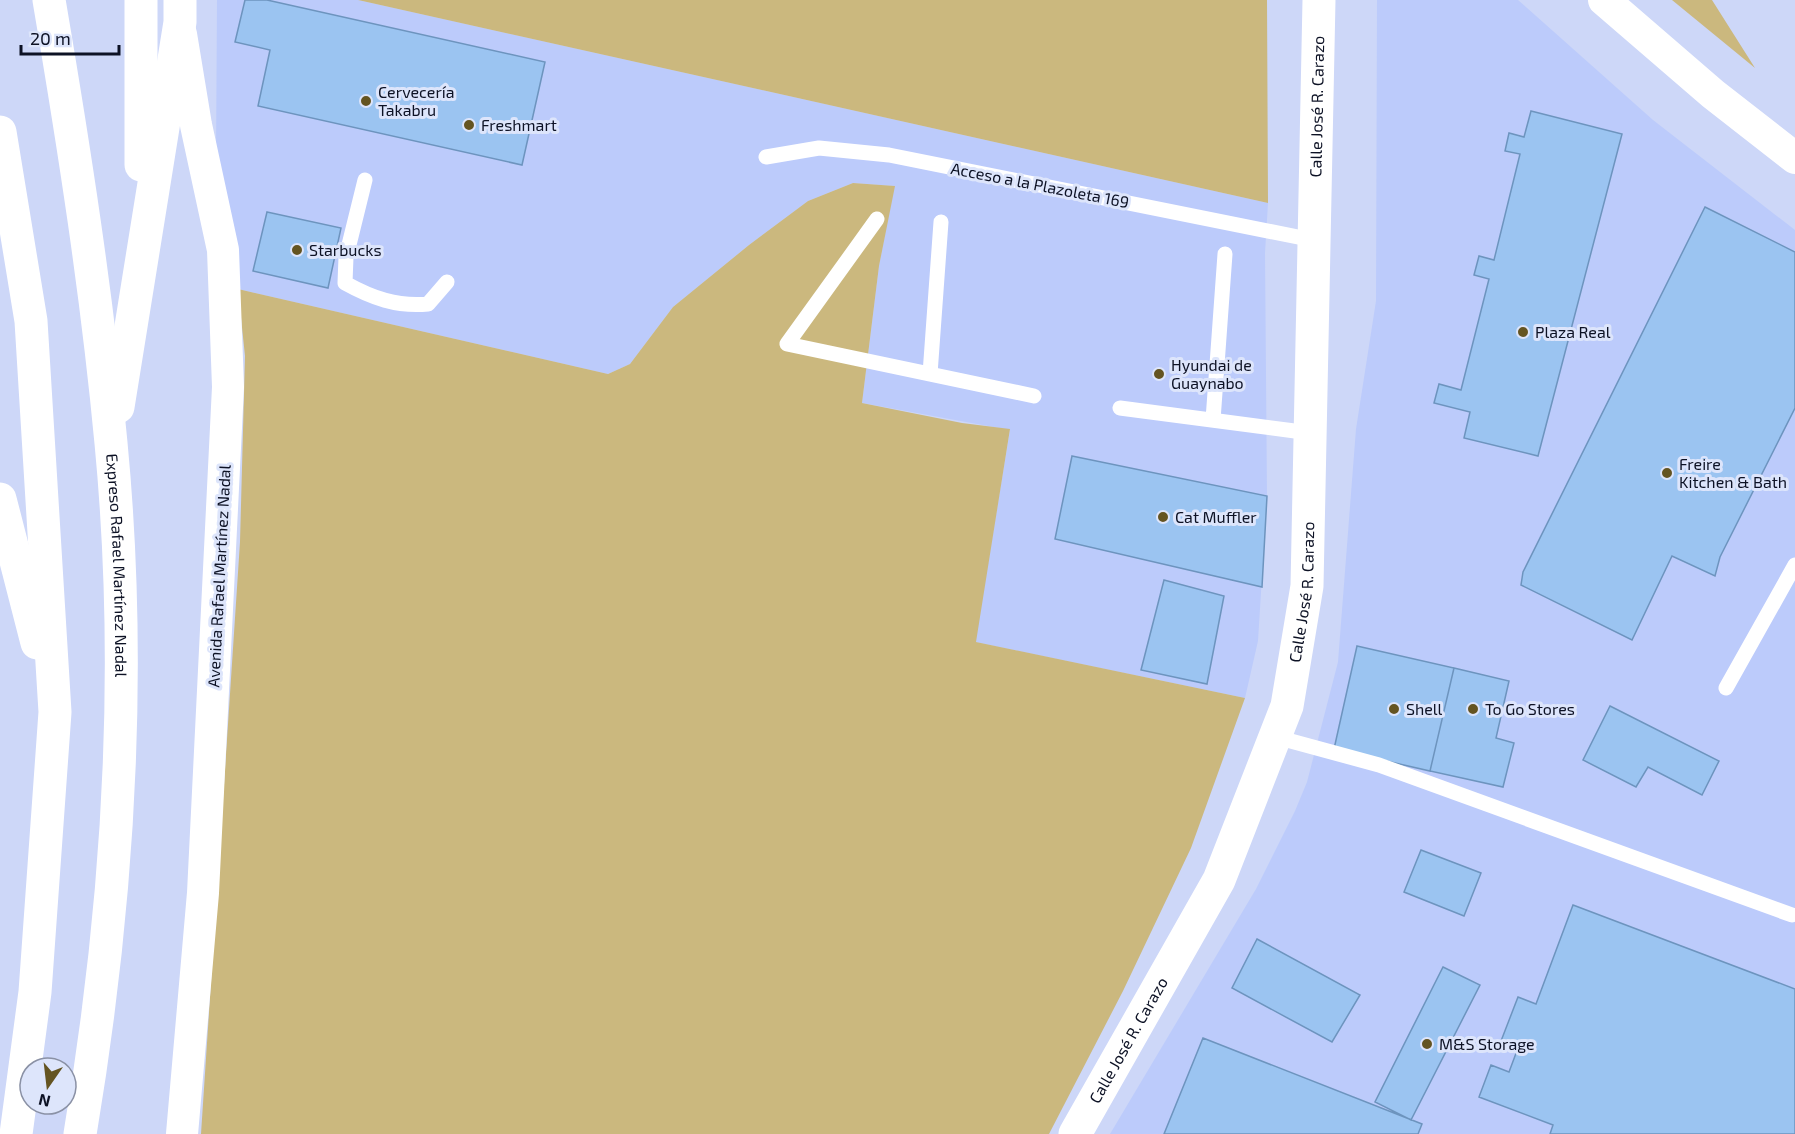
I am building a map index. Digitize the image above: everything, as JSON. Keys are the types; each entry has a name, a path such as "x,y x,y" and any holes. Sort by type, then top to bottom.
{"main road":[{"name":"Expreso Rafael Martínez Nadal","path":"49,0 82,195 111,444 120,593 119,784 96,1043 80,1134"},
{"path":"141,0 141,272"},
{"name":"Calle José R. Carazo","path":"1076,1134 1219,880 1287,706 1307,585 1319,0"},
{"path":"111,444 141,272 180,11"},
{"path":"0,132 31,321 56,712 35,993 16,1134"},
{"path":"0,500 56,712"}],"street":[{"path":"1604,0 1713,94 1795,158"},
{"name":"Avenida Rafael Martínez Nadal","path":"180,11 196,125 223,250 228,387 203,893 182,1134"}],"lane":[{"name":"Acceso a la Plazoleta 169","path":"766,157 819,148 890,155 1313,240"},
{"path":"365,180 346,257 345,283 366,294 405,306 428,304 447,282"},
{"path":"877,219 787,344 1034,396"},
{"path":"930,374 942,222"},
{"path":"1213,420 1225,254"},
{"path":"1120,408 1310,433"},
{"path":"1726,688 1795,566"},
{"path":"1276,737 1379,765 1792,915"}],"shaded area":[{"path":"217,0 358,0 1268,203 1265,253 1267,496 1258,641 1245,698 975,642 1010,430 862,403 879,266 894,186 853,183 808,201 749,245 673,307 630,364 608,374 238,289 216,158"},
{"path":"358,0 1267,0 1268,203"},
{"path":"1377,0 1518,0 1653,120 1795,230 1795,1134 1110,1134 1256,889 1295,811 1307,782 1338,662 1356,429 1376,301"},
{"path":"1672,0 1712,0 1755,68"},
{"path":"853,183 895,186 879,266 862,403 962,423 1010,429 976,642 1245,698 1191,848 1123,991 1049,1134 201,1134 240,542 245,356 238,289 608,374 630,364 673,307 749,245 808,201"}],"building":[{"path":"245,0 267,0 545,62 522,165 258,106 270,50 235,42"},
{"name":"Plaza Real","path":"1531,111 1622,134 1538,456 1464,438 1470,412 1434,403 1439,384 1461,390 1489,279 1474,275 1479,256 1494,260 1520,154 1505,151 1509,133 1524,137"},
{"name":"Freire Kitchen & Bath","path":"1705,207 1795,252 1795,408 1720,557 1715,576 1672,556 1632,640 1521,585 1523,572"},
{"name":"Starbucks","path":"267,212 341,228 328,288 253,271"},
{"name":"Cat Muffler","path":"1072,456 1267,496 1262,587 1055,539"},
{"path":"1164,580 1224,596 1207,684 1141,670"},
{"path":"1357,646 1454,668 1430,771 1334,749"},
{"name":"To Go Stores","path":"1454,668 1509,681 1496,738 1514,743 1503,787 1430,771"},
{"path":"1610,706 1719,761 1702,795 1648,767 1636,787 1583,760"},
{"path":"1421,850 1481,873 1464,916 1404,892"},
{"path":"1573,905 1795,989 1795,1134 1550,1134 1553,1125 1479,1097 1491,1065 1509,1072 1518,1048 1501,1041 1518,997 1536,1004"},
{"path":"1257,939 1360,995 1332,1042 1232,988"},
{"name":"M&S Storage","path":"1443,967 1480,985 1411,1120 1375,1102"},
{"path":"1203,1038 1422,1124 1418,1134 1164,1134"}],"place":[{"name":"Cervecería Takabru","path":"366,101"},
{"name":"Freshmart","path":"469,125"},
{"name":"Starbucks","path":"297,250"},
{"name":"Plaza Real","path":"1523,332"},
{"name":"Hyundai de Guaynabo","path":"1159,374"},
{"name":"Freire Kitchen & Bath","path":"1667,473"},
{"name":"Cat Muffler","path":"1163,517"},
{"name":"Shell","path":"1394,709"},
{"name":"To Go Stores","path":"1473,709"},
{"name":"M&S Storage","path":"1427,1044"}]}
